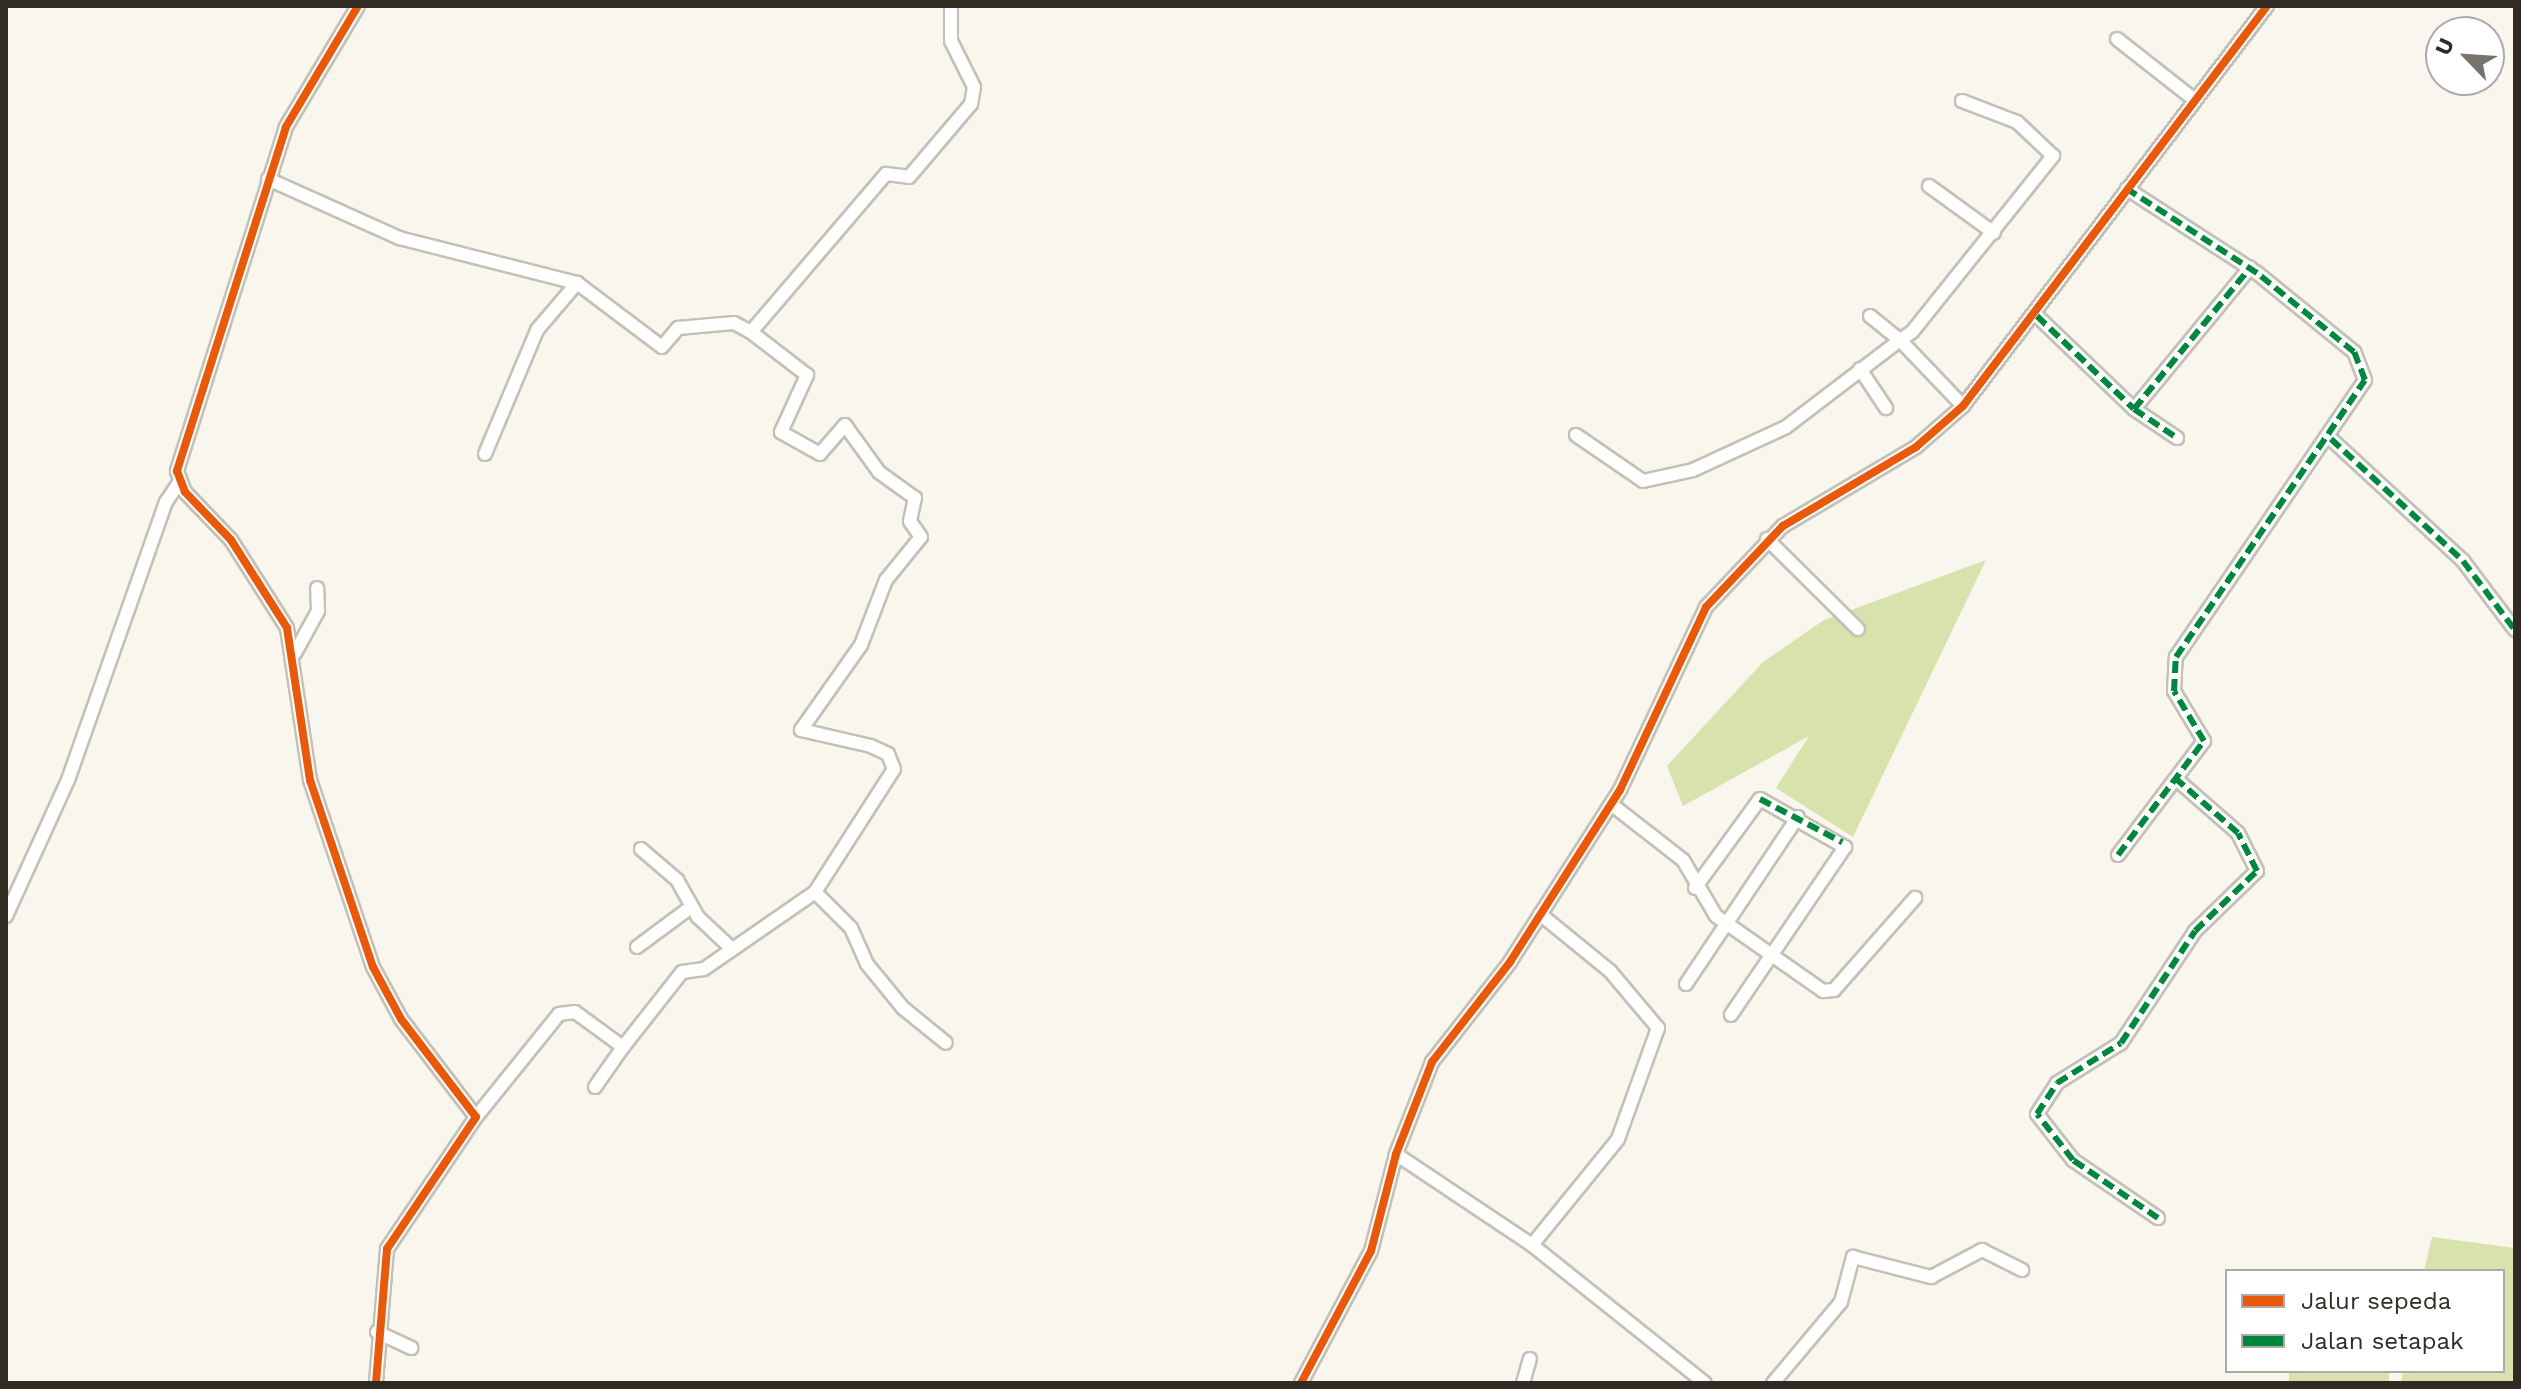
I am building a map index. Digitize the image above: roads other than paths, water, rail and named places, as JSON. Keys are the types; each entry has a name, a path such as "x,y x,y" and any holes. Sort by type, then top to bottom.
{"street":[{"path":"6,916 68,780 166,502 179,483 179,459 268,179 299,97 358,6"},
{"path":"751,332 886,174 909,177 971,104 974,87 951,41 951,6"},
{"path":"1301,1383 1371,1251 1396,1154 1440,1048 1540,914 1611,804 1706,607 1767,539 1916,447 1963,406 2037,316 2191,97 2267,6"},
{"path":"2117,39 2191,97"},
{"path":"1576,435 1650,482 1767,439 1900,340 1994,233 2053,154 2017,122 1962,101"},
{"path":"268,179 399,238 577,283 662,347 678,328 734,323 751,332 807,375 779,430 820,454 845,425 879,472 915,498 910,521 922,532 878,594 861,645 801,730 871,746 894,762 815,892 730,947 704,969 682,972 595,1087"},
{"path":"1929,186 1994,233"},
{"path":"2118,855 2206,736 2174,691 2176,657 2331,439 2360,392 2362,367 2341,340 2250,268 2127,189"},
{"path":"2134,409 2250,268"},
{"path":"485,454 537,330 577,283"},
{"path":"1870,316 1900,340 1963,406"},
{"path":"2037,316 2134,409 2177,438"},
{"path":"1860,369 1886,408"},
{"path":"2331,439 2463,561 2515,630"},
{"path":"179,483 231,540 278,610 295,653 310,780 373,967 401,1019 476,1117"},
{"path":"1767,539 1858,629"},
{"path":"295,653 318,611 317,588"},
{"path":"2158,1218 2073,1160 2037,1114 2057,1083 2121,1043 2195,931 2257,871 2238,833 2176,779"},
{"path":"1695,888 1755,801 1798,817 1845,847 1731,1015"},
{"path":"1611,804 1683,860 1695,888 1725,923 1812,986 1834,990 1915,898"},
{"path":"1686,984 1798,817"},
{"path":"641,849 688,891 691,907 730,947"},
{"path":"815,892 851,928 867,964 903,1008 946,1043"},
{"path":"637,947 691,907"},
{"path":"1532,1245 1618,1139 1658,1028 1610,971 1540,914"},
{"path":"376,1383 377,1332 387,1249 476,1117 559,1014 575,1012 623,1047"},
{"path":"1396,1154 1532,1245 1705,1383"},
{"path":"1773,1383 1841,1302 1853,1257 1931,1277 1982,1250 2022,1270"},
{"path":"377,1332 411,1348"},
{"path":"1523,1383 1530,1359"}]}
